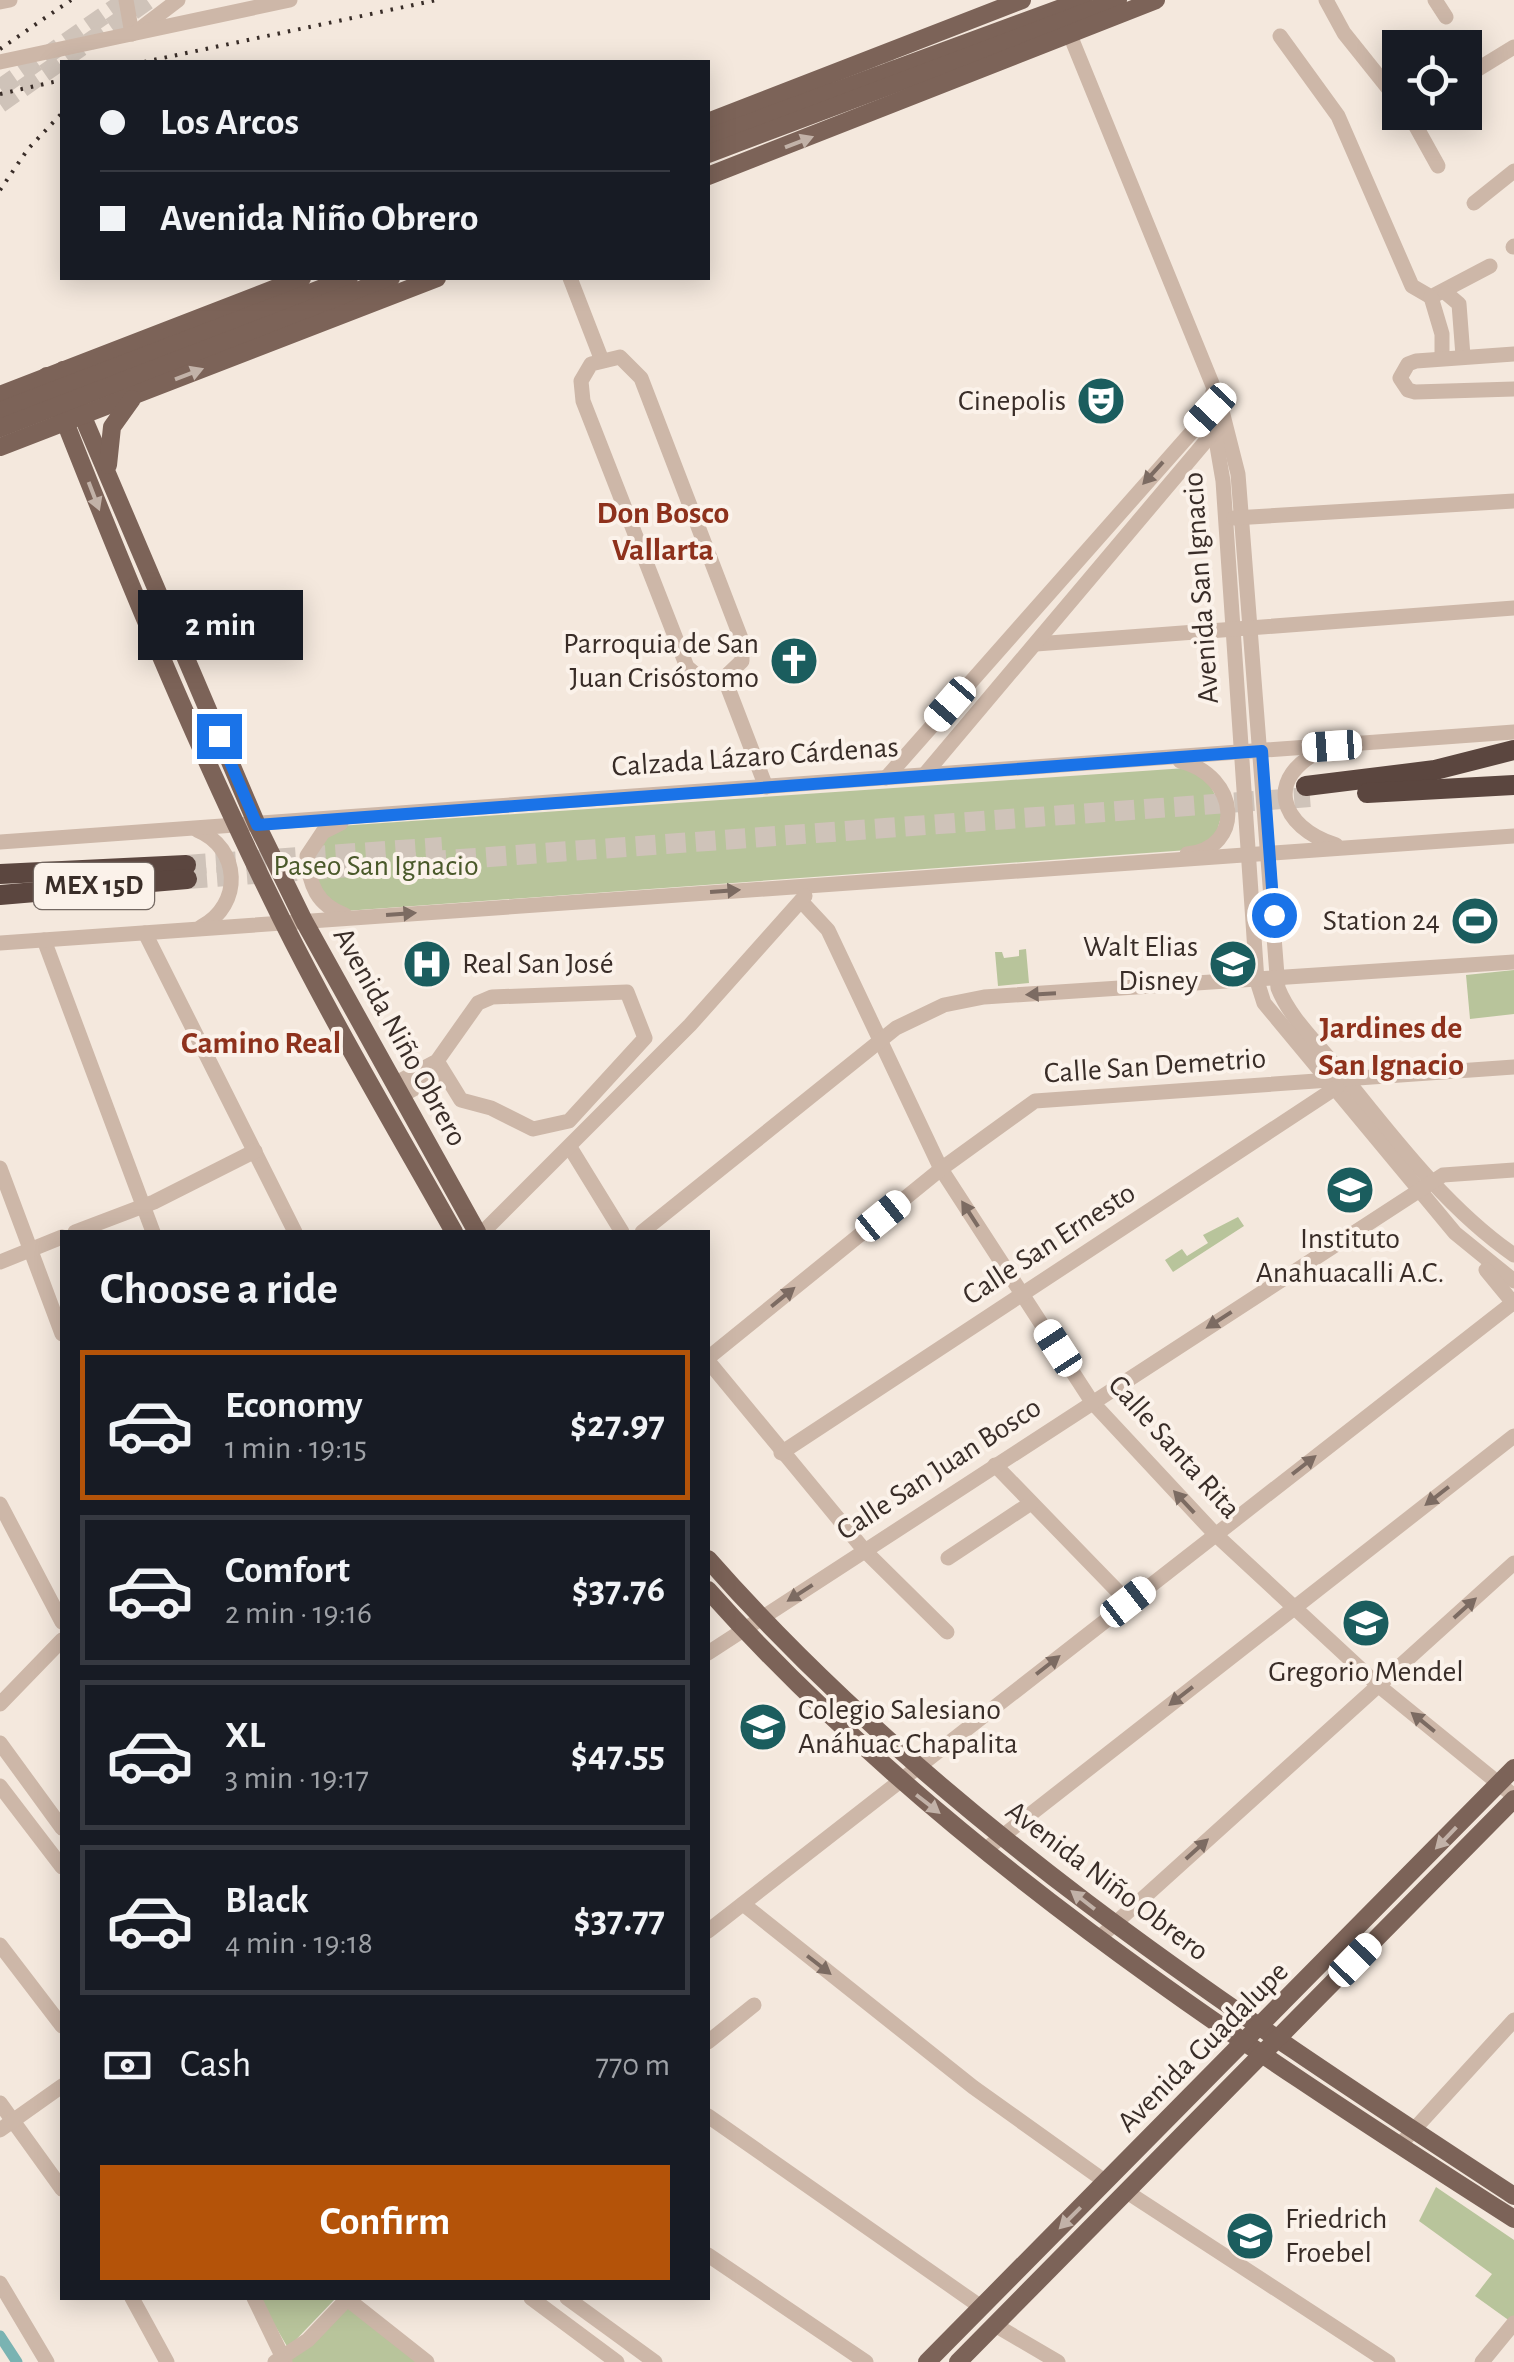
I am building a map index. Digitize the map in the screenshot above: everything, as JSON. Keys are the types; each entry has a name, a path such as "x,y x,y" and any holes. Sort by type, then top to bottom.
{"highway":[{"path":"1514,750 1434,770 1308,792 1514,785"},
{"name":"MEX 15D","path":"0,874 187,872 0,894"}],"main road":[{"path":"710,121 1022,0"},
{"path":"940,40 1050,0"},
{"path":"710,137 1083,0"},
{"path":"710,175 1004,60 1118,0"},
{"path":"710,153 1156,0"},
{"path":"710,121 859,73"},
{"path":"0,428 298,280"},
{"path":"0,447 64,395 344,280"},
{"path":"0,411 64,395 385,280"},
{"path":"0,395 137,394 432,280"},
{"path":"108,476 112,427 137,394"},
{"name":"Avenida Niño Obrero","path":"64,395 108,476 257,825 304,921 479,1230"},
{"name":"Avenida Niño Obrero","path":"64,395 128,583 237,827 283,923 453,1230"},
{"name":"Avenida Niño Obrero","path":"710,1560 760,1618 916,1768 1261,2042 1400,2146 1514,2220"},
{"name":"Avenida Niño Obrero","path":"710,1592 743,1630 900,1781 1099,1938 1514,2196"},
{"name":"Avenida Guadalupe","path":"958,2362 1127,2192 1514,1768"},
{"name":"Avenida Guadalupe","path":"928,2362 1106,2182 1261,2042 1514,1797"}],"street":[{"path":"0,2 10,0"},
{"path":"126,0 132,34"},
{"path":"132,34 178,0"},
{"path":"0,62 290,0"},
{"path":"1326,0 1344,34 1382,81"},
{"path":"1436,0 1446,17"},
{"name":"Avenida San Ignacio","path":"1066,29 1214,401 1244,518 1278,980 1284,1001 1434,1180 1488,1237 1514,1255"},
{"path":"1280,36 1338,116 1412,286 1459,304 1463,356"},
{"path":"1482,67 1514,47"},
{"path":"1418,130 1438,166"},
{"path":"1474,203 1514,171"},
{"path":"1439,295 1490,266"},
{"path":"571,280 601,358"},
{"path":"1439,295 1442,358"},
{"path":"1514,354 1408,364 1400,378 1404,386 1415,392 1514,389"},
{"path":"601,358 629,362 641,378 742,641 742,661 724,680 702,680 687,667 590,418 581,381 591,364 601,358"},
{"path":"886,778 1214,401"},
{"path":"926,774 1220,425"},
{"name":"Avenida San Ignacio","path":"1220,425 1257,981 1270,1016 1418,1191 1455,1233 1514,1282"},
{"path":"1226,519 1514,502"},
{"path":"1079,556 1100,564"},
{"path":"1036,644 1233,626 1514,608"},
{"path":"975,675 992,691"},
{"path":"724,680 766,787"},
{"name":"Calzada Lázaro Cárdenas","path":"0,842 1514,732"},
{"path":"1332,746 1294,767 1284,794 1296,825 1310,837 1346,848"},
{"path":"1120,864 1196,853 1223,833 1227,819 1223,787 1197,765 1168,758"},
{"path":"349,818 323,832 307,856 315,894 330,910 352,918"},
{"path":"195,830 220,844 232,879 226,907 197,929"},
{"path":"0,943 1514,836"},
{"path":"482,1230 571,1148 690,1025 816,884"},
{"name":"Calle Santa Rita","path":"800,901 828,930 942,1169 1092,1402 1215,1534 1294,1608 1379,1686 1514,1797"},
{"path":"145,933 295,1230"},
{"path":"44,940 152,1230"},
{"path":"644,1230 880,1040 928,1011 984,997 1514,962"},
{"path":"398,1090 440,1068 467,1014 492,997 627,992 644,1028 640,1047 569,1121 556,1126 522,1127 492,1108 461,1100 440,1068"},
{"name":"Calle San Demetrio","path":"710,1358 1022,1107 1047,1098 1329,1086 1348,1080 1514,1068"},
{"name":"Calle San Ernesto","path":"781,1453 1023,1295 1329,1086"},
{"path":"571,1148 621,1230"},
{"path":"80,1230 142,1206 256,1152"},
{"path":"0,1168 60,1329"},
{"name":"Calle San Juan Bosco","path":"710,1651 1442,1175 1514,1170"},
{"path":"710,1929 1514,1303 1455,1233"},
{"path":"0,1262 60,1238"},
{"path":"710,1363 865,1551 947,1632"},
{"path":"986,1850 1514,1436"},
{"path":"995,1465 1128,1602"},
{"path":"948,1558 1031,1502"},
{"path":"0,1504 60,1618"},
{"path":"1099,1938 1514,1563"},
{"path":"0,1704 60,1642"},
{"path":"0,1743 60,1825"},
{"path":"0,1786 60,1864"},
{"path":"743,1904 973,2087 1106,2182"},
{"path":"0,1945 60,2023"},
{"path":"710,2040 754,2005"},
{"path":"1400,2146 1514,2020"},
{"path":"6,2126 60,2087"},
{"path":"0,2103 6,2126 60,2188"},
{"path":"710,2117 981,2308"},
{"path":"1127,2192 1388,2362"},
{"path":"710,2256 866,2362"},
{"path":"0,2283 47,2362"},
{"path":"133,2300 167,2362"},
{"path":"255,2300 281,2361 318,2332 345,2300"},
{"path":"350,2300 427,2362"},
{"path":"534,2300 617,2362"},
{"path":"570,2300 655,2362"},
{"path":"1482,2362 1514,2323"},
{"path":"995,2325 1058,2362"}],"green space":[{"name":"Paseo San Ignacio","path":"1186,768 1202,770 1223,810 1215,838 1188,850 345,911 326,900 315,875 316,843 339,826"},
{"path":"1026,949 1029,983 998,986 995,952 1002,952 1004,958 1019,956 1019,950"},
{"path":"1514,970 1514,1014 1470,1019 1466,975"},
{"path":"1238,1217 1244,1226 1173,1272 1165,1260 1182,1249 1187,1256 1208,1243 1203,1235"},
{"path":"1436,2187 1514,2240 1514,2324 1475,2296 1492,2274 1419,2221"},
{"path":"260,2300 334,2300 288,2348"},
{"path":"348,2303 420,2362 290,2362 288,2357"}],"waterway":[{"path":"0,2336 17,2362"}],"tunnel":[{"path":"0,88 126,0"},
{"path":"63,60 149,0"},
{"path":"859,73 894,59"},
{"path":"0,104 60,62"},
{"path":"187,879 1310,797"},
{"path":"186,865 442,847"}],"railway":[{"path":"0,49 71,0"},
{"path":"153,60 437,0"},
{"path":"0,94 60,80"},
{"path":"0,190 28,149 60,115"}],"place":[{"name":"Cinepolis","path":"1101,401"},
{"name":"Parroquia de San Juan Crisóstomo","path":"794,661"},
{"name":"Station 24","path":"1475,921"},
{"name":"Real San José","path":"427,964"},
{"name":"Walt Elias Disney","path":"1233,964"},
{"name":"Instituto Anahuacalli A.C.","path":"1350,1190"},
{"name":"Gregorio Mendel","path":"1366,1623"},
{"name":"Colegio Salesiano Anáhuac Chapalita","path":"763,1727"},
{"name":"Friedrich Froebel","path":"1250,2236"}],"district":[{"name":"Don Bosco Vallarta","path":"663,532"},
{"name":"Camino Real","path":"261,1043"},
{"name":"Jardines de San Ignacio","path":"1391,1046"}],"route":[{"path":"219,736 257,825 1262,751 1274,915"}]}
